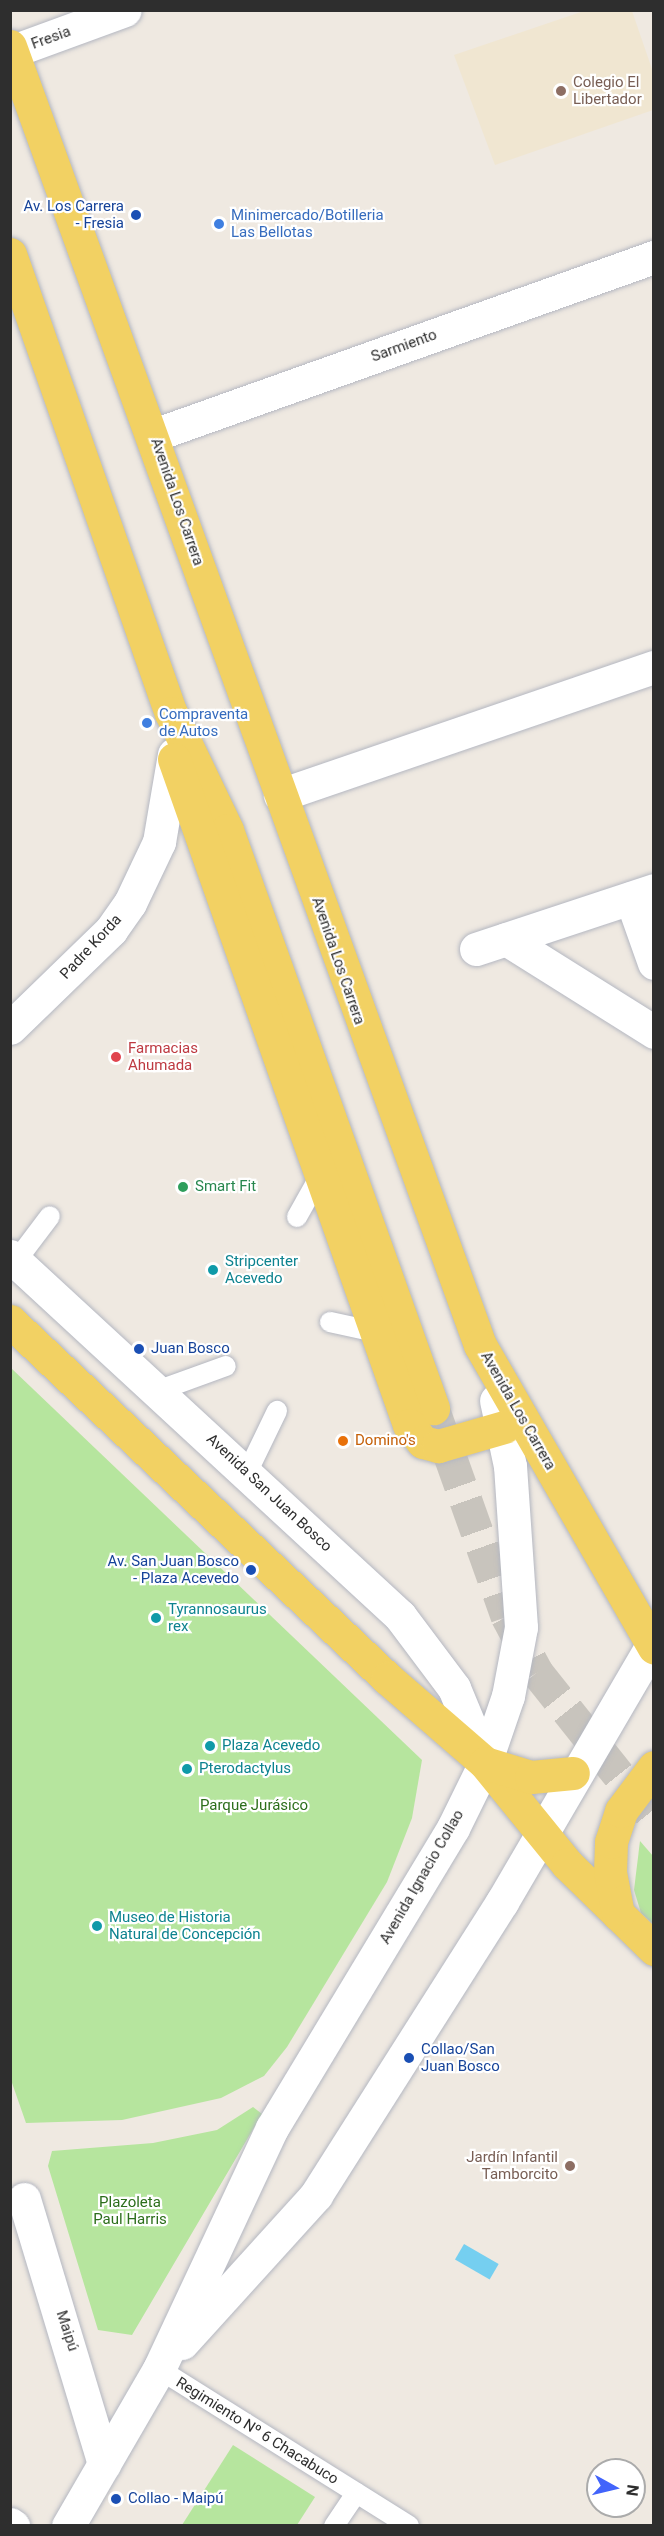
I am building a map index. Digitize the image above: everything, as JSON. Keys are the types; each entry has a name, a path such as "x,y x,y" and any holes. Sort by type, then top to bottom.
{"main road":[{"name":"Fresia","path":"11,50 125,10"},
{"name":"Avenida Los Carrera","path":"11,50 154,435 280,795 480,1345 653,1645 540,1830"},
{"path":"10,254 171,713 227,830 433,1408"},
{"name":"Sarmiento","path":"154,435 654,257"},
{"path":"280,795 654,667"},
{"name":"Padre Korda","path":"10,1028 111,930 130,903 159,842 174,759 171,713"},
{"path":"174,759 409,1425 423,1442 458,1444 504,1427"},
{"path":"654,963 642,894 491,944 654,1032"},
{"name":"Avenida San Juan Bosco","path":"13,1258 400,1616 454,1688 485,1763"},
{"name":"Avenida San Juan Bosco","path":"10,1321 370,1662 485,1763 540,1830 654,1949"},
{"name":"Avenida Ignacio Collao","path":"68,2526 159,2369 272,2128 453,1828 485,1763 508,1695 520,1627 504,1427 480,1345"},
{"path":"485,1763 531,1778 573,1773"},
{"path":"618,1914 610,1872 612,1842 621,1811 654,1767"},
{"name":"Avenida Ignacio Collao","path":"159,2369 316,2195 502,1902 540,1830"},
{"name":"Maipú","path":"24,2199 105,2464"}],"lane":[{"path":"297,1217 321,1174"},
{"path":"13,1258 50,1216"},
{"path":"330,1322 376,1332"},
{"path":"158,1391 226,1366"},
{"path":"248,1473 277,1411"},
{"name":"Regimiento Nº 6 Chacabuco","path":"159,2369 409,2526"},
{"name":"Regimiento Nº 6 Chacabuco","path":"334,2526 356,2493"}],"shaded area":[{"name":"Colegio El Libertador","path":"584,11 632,11 653,72 653,110 495,165 454,55"}],"green space":[{"name":"Plaza Acevedo","path":"11,1368 422,1760 412,1818 387,1882 287,2047 264,2076 221,2098 122,2120 26,2123 11,2080"},
{"path":"640,1841 653,1856 653,1924 641,1913 634,1890"},
{"name":"Plazoleta Paul Harris","path":"253,2107 262,2114 132,2335 98,2330 48,2166 52,2151 153,2143 217,2130"},
{"path":"233,2445 315,2497 297,2525 182,2525"}],"water":[{"path":"464,2244 499,2264 490,2280 455,2260"}],"tunnel":[{"path":"433,1408 507,1616 537,1672 654,1819"}],"place":[{"name":"Colegio El Libertador","path":"561,91"},
{"name":"Av. Los Carrera - Fresia","path":"136,215"},
{"name":"Minimercado/Botilleria Las Bellotas","path":"219,224"},
{"name":"Compraventa de Autos","path":"147,723"},
{"name":"Farmacias Ahumada","path":"116,1057"},
{"name":"Smart Fit","path":"183,1187"},
{"name":"Stripcenter Acevedo","path":"213,1270"},
{"name":"Juan Bosco","path":"139,1349"},
{"name":"Domino's","path":"343,1441"},
{"name":"Av. San Juan Bosco - Plaza Acevedo","path":"251,1570"},
{"name":"Tyrannosaurus rex","path":"156,1618"},
{"name":"Plaza Acevedo","path":"210,1746"},
{"name":"Pterodactylus","path":"187,1769"},
{"name":"Museo de Historia Natural de Concepción","path":"97,1926"},
{"name":"Collao/San Juan Bosco","path":"409,2058"},
{"name":"Jardín Infantil Tamborcito","path":"570,2166"},
{"name":"Collao - Maipú","path":"116,2499"}],"park label":[{"name":"Parque Jurásico","path":"254,1806"}]}
